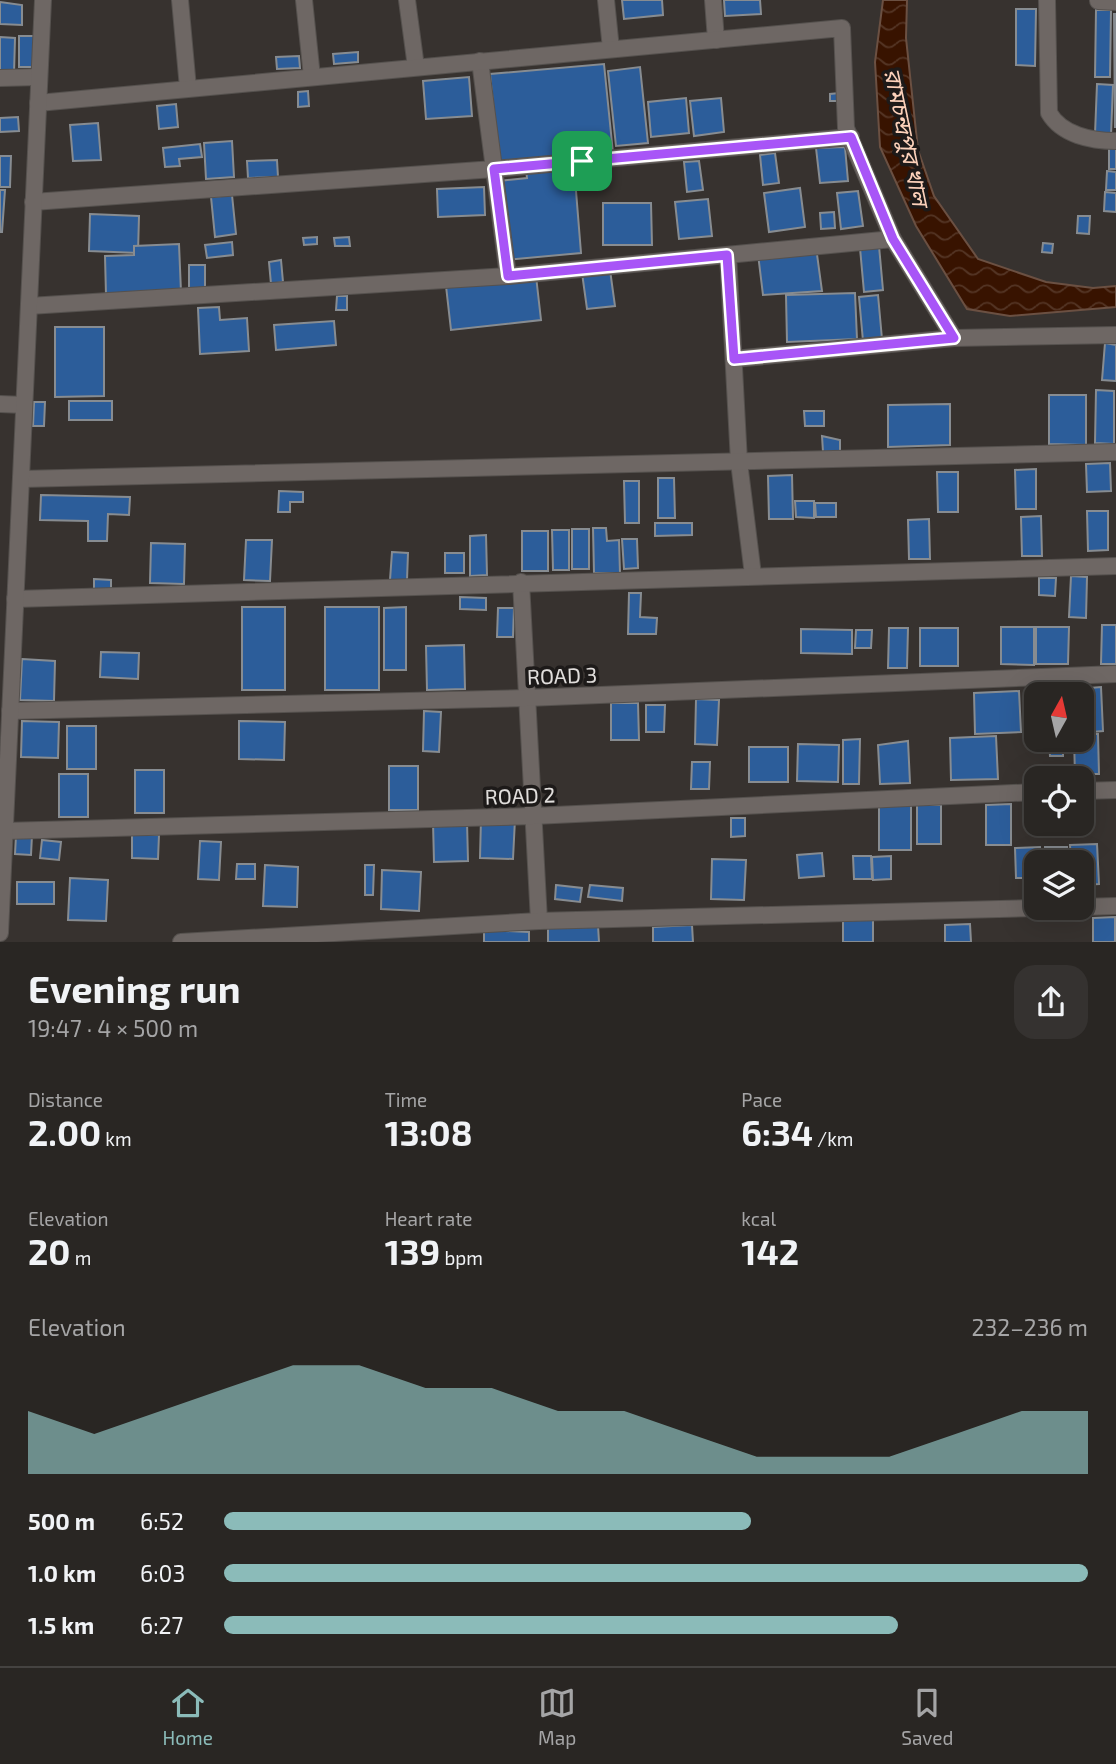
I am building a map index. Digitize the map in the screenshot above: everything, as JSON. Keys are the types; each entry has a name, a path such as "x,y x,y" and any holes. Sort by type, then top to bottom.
{"street":[{"path":"0,933 5,831 3,788 10,711 43,0"},
{"path":"180,0 188,88"},
{"path":"304,0 312,77"},
{"path":"407,0 416,67"},
{"path":"606,0 611,49"},
{"path":"713,0 716,40"},
{"path":"1048,0 1049,113 1056,125 1066,132 1116,141"},
{"path":"1098,1 1116,2"},
{"path":"38,103 842,28 846,128 893,239 954,338"},
{"path":"480,61 508,276"},
{"path":"0,79 39,77"},
{"path":"33,202 494,169 851,137"},
{"path":"29,306 508,276 893,239"},
{"path":"727,255 739,462 753,575"},
{"path":"734,359 954,338 1116,335"},
{"path":"0,404 24,405"},
{"path":"20,479 1116,452"},
{"path":"15,599 1116,566"},
{"path":"521,582 539,921"},
{"name":"ROAD 3","path":"10,711 527,698 1116,674"},
{"path":"1094,791 1116,790"},
{"name":"ROAD 2","path":"5,831 534,816 1024,793"},
{"path":"1094,907 1116,906"},
{"path":"181,942 539,921 1024,908"}],"water":[{"name":"রামচন্দ্রপুর খাল","path":"883,0 907,0 906,38 918,150 934,196 978,259 1046,282 1093,288 1116,286 1116,307 1010,316 967,309 916,226 880,147 875,62"}],"building":[{"path":"622,0 662,0 663,15 624,19"},
{"path":"724,0 760,0 761,14 725,16"},
{"path":"0,2 22,5 22,25 0,24"},
{"path":"1016,9 1036,9 1035,66 1016,65"},
{"path":"1096,10 1111,10 1110,77 1095,77"},
{"path":"1116,14 1116,127 1115,127"},
{"path":"19,36 36,36 36,67 19,67"},
{"path":"0,37 15,38 14,74 0,73"},
{"path":"358,52 358,62 334,64 333,54"},
{"path":"299,56 300,68 277,69 276,57"},
{"path":"604,64 613,153 499,163 490,74"},
{"path":"640,67 648,143 616,146 608,71"},
{"path":"469,77 472,116 426,119 423,81"},
{"path":"1097,84 1113,85 1111,135 1095,134"},
{"path":"308,91 309,106 298,107 298,92"},
{"path":"839,93 839,101 830,101 830,94"},
{"path":"686,98 689,133 651,137 648,102"},
{"path":"721,98 724,132 694,136 690,101"},
{"path":"176,104 178,127 159,129 157,106"},
{"path":"18,117 19,131 0,132 0,118"},
{"path":"98,123 101,160 73,161 70,125"},
{"path":"232,141 234,177 206,179 204,143"},
{"path":"200,144 202,157 179,159 180,166 165,167 163,148"},
{"path":"845,147 848,181 820,183 816,148"},
{"path":"1109,148 1116,148 1116,169 1109,169"},
{"path":"775,153 779,183 763,185 760,155"},
{"path":"0,156 11,156 10,187 0,187"},
{"path":"277,160 278,177 248,178 247,161"},
{"path":"699,161 703,190 687,192 684,162"},
{"path":"574,166 581,253 506,260 499,181 527,178 526,170"},
{"path":"1107,171 1116,172 1116,190 1106,190"},
{"path":"484,187 485,215 438,217 437,189"},
{"path":"800,188 805,227 769,232 764,193"},
{"path":"0,190 5,190 2,232 0,232"},
{"path":"858,191 863,226 841,229 837,193"},
{"path":"1105,192 1116,193 1116,212 1104,211"},
{"path":"232,195 236,234 215,237 211,197"},
{"path":"708,199 712,236 679,239 675,202"},
{"path":"603,203 651,203 652,245 603,245"},
{"path":"834,212 835,228 821,229 820,213"},
{"path":"90,214 139,216 138,253 89,251"},
{"path":"1078,216 1090,216 1089,234 1077,233"},
{"path":"317,237 317,244 304,245 303,238"},
{"path":"349,237 350,246 335,246 334,238"},
{"path":"232,242 233,255 207,258 205,245"},
{"path":"1043,243 1053,244 1052,253 1042,252"},
{"path":"179,244 181,292 106,295 105,256 134,255 134,246"},
{"path":"879,246 883,290 864,292 860,248"},
{"path":"816,247 822,291 763,295 758,254"},
{"path":"281,260 283,282 271,284 269,262"},
{"path":"189,265 205,265 205,291 189,291"},
{"path":"610,270 615,306 587,309 582,273"},
{"path":"536,276 541,320 451,330 446,286"},
{"path":"855,293 857,339 787,342 786,295"},
{"path":"878,295 882,339 863,341 859,297"},
{"path":"337,296 347,296 347,310 336,310"},
{"path":"219,307 220,320 247,318 249,351 200,354 198,308"},
{"path":"334,321 336,345 276,350 274,325"},
{"path":"55,327 104,327 104,396 55,397"},
{"path":"1105,343 1116,345 1116,381 1102,380"},
{"path":"1096,390 1114,391 1114,444 1095,443"},
{"path":"1049,395 1086,395 1086,445 1049,444"},
{"path":"69,401 112,401 112,420 69,420"},
{"path":"34,402 45,402 44,426 33,426"},
{"path":"950,404 950,445 888,447 888,405"},
{"path":"804,411 824,411 824,426 805,426"},
{"path":"822,436 840,440 840,451 823,452"},
{"path":"1110,463 1111,491 1087,492 1086,464"},
{"path":"1036,469 1036,509 1016,509 1015,470"},
{"path":"937,472 958,472 958,512 938,512"},
{"path":"792,475 793,519 769,519 768,476"},
{"path":"658,478 674,478 675,518 658,518"},
{"path":"624,481 639,481 639,523 625,523"},
{"path":"279,491 303,492 303,502 290,502 290,512 278,512"},
{"path":"41,495 130,497 129,515 108,514 107,541 88,541 88,521 40,520"},
{"path":"795,501 814,501 814,518 796,517"},
{"path":"815,503 836,503 836,517 816,517"},
{"path":"1087,511 1108,511 1108,550 1088,551"},
{"path":"1041,516 1042,556 1022,556 1021,517"},
{"path":"929,519 930,559 909,559 908,520"},
{"path":"655,523 692,523 692,535 655,536"},
{"path":"593,528 606,528 607,541 619,540 620,573 594,573"},
{"path":"572,529 589,529 589,569 572,569"},
{"path":"552,530 569,530 569,570 553,570"},
{"path":"522,531 548,531 548,571 522,571"},
{"path":"486,535 487,575 470,576 470,536"},
{"path":"622,539 637,539 638,568 624,569"},
{"path":"246,540 272,540 270,581 244,580"},
{"path":"151,543 185,544 184,584 150,583"},
{"path":"392,552 408,553 407,580 390,580"},
{"path":"445,553 464,553 464,573 445,573"},
{"path":"1071,576 1087,577 1086,618 1069,617"},
{"path":"1039,578 1056,578 1055,596 1039,595"},
{"path":"94,579 111,580 111,591 94,589"},
{"path":"629,593 641,593 640,617 657,618 656,634 628,634"},
{"path":"460,597 486,598 486,610 460,609"},
{"path":"242,607 285,607 285,690 242,690"},
{"path":"325,607 379,607 379,690 325,690"},
{"path":"406,607 406,670 384,670 384,608"},
{"path":"498,608 514,608 513,637 497,637"},
{"path":"1102,625 1116,625 1116,664 1101,664"},
{"path":"1001,627 1034,627 1034,665 1001,664"},
{"path":"1036,627 1069,627 1068,664 1036,664"},
{"path":"889,628 908,628 907,668 888,668"},
{"path":"920,628 958,628 958,666 920,666"},
{"path":"801,629 852,630 852,654 801,653"},
{"path":"856,630 872,630 871,648 855,648"},
{"path":"464,645 465,689 427,690 426,646"},
{"path":"101,652 139,653 138,679 100,677"},
{"path":"22,659 55,661 54,701 20,700"},
{"path":"1101,687 1103,731 1094,732 1094,688"},
{"path":"1019,691 1021,732 975,734 974,693"},
{"path":"696,699 719,700 717,745 695,744"},
{"path":"611,703 638,703 639,740 611,740"},
{"path":"646,705 665,705 664,732 646,732"},
{"path":"424,711 441,712 439,752 423,751"},
{"path":"22,721 59,722 58,758 21,757"},
{"path":"239,721 285,722 284,760 239,759"},
{"path":"67,726 96,726 96,769 67,769"},
{"path":"1094,734 1098,734 1099,774 1094,774 1094,766 1075,766 1074,752 1094,752"},
{"path":"996,736 998,779 951,780 950,738"},
{"path":"860,739 859,784 843,784 843,740"},
{"path":"908,741 910,783 880,784 878,745"},
{"path":"798,744 839,745 838,782 797,781"},
{"path":"749,747 788,747 788,782 749,782"},
{"path":"1050,752 1063,752 1063,756 1050,756"},
{"path":"692,762 710,762 709,789 691,789"},
{"path":"389,766 418,766 418,810 389,810"},
{"path":"135,770 164,770 164,813 135,813"},
{"path":"59,774 88,774 88,817 59,817"},
{"path":"1011,804 1011,845 986,845 986,805"},
{"path":"879,805 911,805 911,850 879,850"},
{"path":"917,805 941,805 941,844 917,844"},
{"path":"481,818 515,819 513,859 480,858"},
{"path":"731,818 745,818 745,836 731,837"},
{"path":"467,821 468,861 434,862 433,822"},
{"path":"132,834 159,835 158,859 132,858"},
{"path":"16,835 32,835 31,855 15,854"},
{"path":"42,840 61,842 59,860 40,858"},
{"path":"200,841 221,842 219,880 198,879"},
{"path":"1097,844 1099,884 1094,884 1094,850 1070,850 1070,845"},
{"path":"1040,847 1040,850 1024,850 1024,878 1016,878 1015,848"},
{"path":"1045,847 1067,847 1067,850 1045,850"},
{"path":"822,853 824,876 799,878 797,855"},
{"path":"853,856 871,856 872,879 854,879"},
{"path":"891,856 891,879 873,880 872,857"},
{"path":"712,859 746,860 744,900 711,899"},
{"path":"237,864 255,864 255,879 236,879"},
{"path":"265,865 298,867 297,907 263,906"},
{"path":"365,865 374,865 373,895 365,895"},
{"path":"382,870 421,872 419,911 381,909"},
{"path":"70,878 108,880 106,921 68,920"},
{"path":"17,882 54,882 54,904 17,904"},
{"path":"556,885 582,888 580,902 555,899"},
{"path":"590,885 623,888 622,901 588,897"},
{"path":"1115,917 1115,942 1093,942 1094,918"},
{"path":"843,920 873,920 873,942 843,942"},
{"path":"970,924 971,942 945,942 945,925"},
{"path":"598,925 599,942 548,942 548,928"},
{"path":"692,925 693,942 653,942 653,927"},
{"path":"484,930 529,932 529,942 484,942"}],"route":[{"path":"851,137 893,239 954,338 734,359 727,255 508,276 494,169 582,161 851,137"}]}
